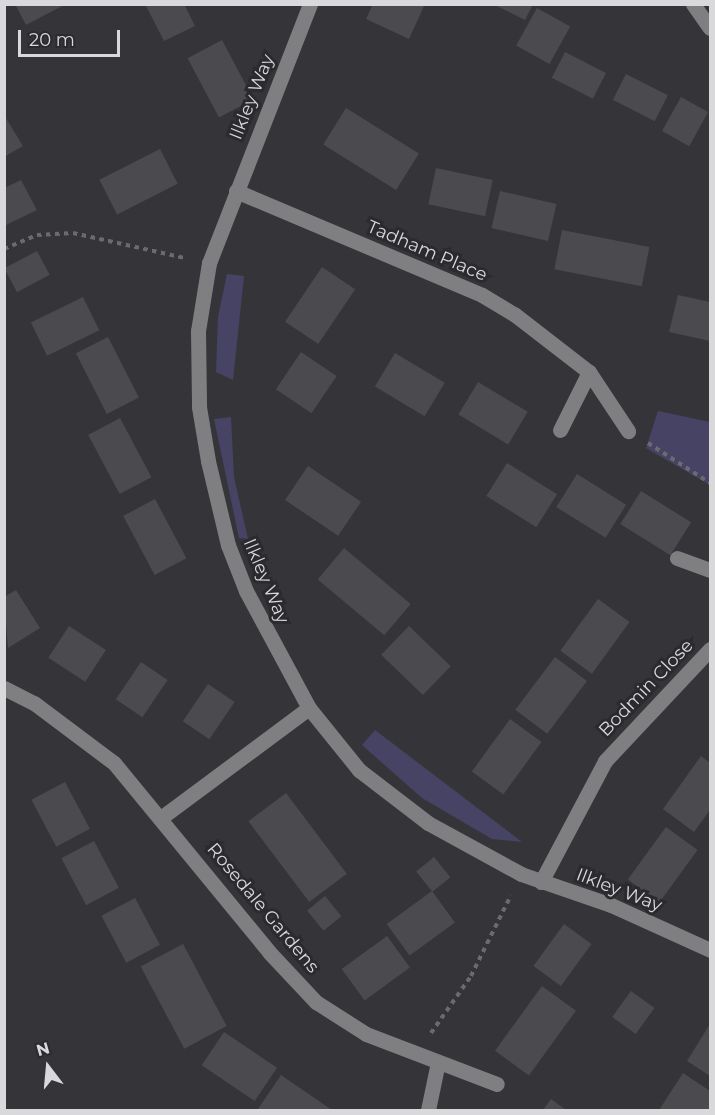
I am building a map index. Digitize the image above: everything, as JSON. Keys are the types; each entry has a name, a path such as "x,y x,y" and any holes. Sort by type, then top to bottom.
{"street":[{"name":"Ilkley Way","path":"310,4 209,263 197,369 210,470 246,591 309,708 359,770 428,824 521,874 611,905 711,950"},
{"path":"693,4 711,28"},
{"name":"Tadham Place","path":"236,191 482,295 589,372 628,431"},
{"path":"560,430 589,372"},
{"path":"677,558 711,570"},
{"name":"Bodmin Close","path":"541,882 605,761 711,649"},
{"name":"Rosedale Gardens","path":"4,688 34,703 114,763 162,817 269,952 316,1002 366,1034 418,1051 438,1062 497,1084"},
{"path":"162,817 309,708"},
{"path":"428,1110 438,1062"}],"path":[{"path":"4,249 37,235 73,233 209,263"},
{"path":"628,431 711,483"},
{"path":"418,1051 471,976 521,874"}],"shaded area":[{"path":"227,274 244,276 233,380 216,372 218,317"},
{"path":"658,411 710,422 710,485 646,448"},
{"path":"231,417 234,477 248,539 239,538 214,419"},
{"path":"375,730 522,842 492,839 422,798 362,745"}],"building":[{"path":"15,4 66,4 26,25"},
{"path":"145,4 184,4 195,26 164,41"},
{"path":"373,4 420,4 424,6 409,39 366,19"},
{"path":"493,4 533,4 525,20"},
{"path":"537,8 570,26 549,64 516,46"},
{"path":"222,40 253,99 219,117 188,58"},
{"path":"565,52 606,73 593,99 552,78"},
{"path":"626,74 668,95 655,121 613,100"},
{"path":"681,97 708,112 689,146 662,131"},
{"path":"346,108 419,154 396,190 323,144"},
{"path":"4,115 23,146 4,157"},
{"path":"160,149 178,184 117,215 99,180"},
{"path":"436,168 493,180 485,216 428,204"},
{"path":"21,180 37,210 4,226 4,188"},
{"path":"500,191 557,204 548,241 491,228"},
{"path":"562,230 649,247 642,286 554,269"},
{"path":"37,251 50,275 17,292 4,268"},
{"path":"322,267 355,289 318,344 285,322"},
{"path":"678,295 710,302 710,341 669,332"},
{"path":"83,297 99,330 47,356 31,322"},
{"path":"108,337 139,398 107,414 76,353"},
{"path":"301,352 337,376 311,413 276,389"},
{"path":"395,353 445,383 425,416 375,386"},
{"path":"478,382 528,412 508,444 458,415"},
{"path":"120,418 151,477 120,494 88,435"},
{"path":"507,463 557,494 536,527 486,496"},
{"path":"308,466 361,502 338,536 285,500"},
{"path":"577,474 626,505 606,538 556,507"},
{"path":"641,491 691,522 670,555 620,524"},
{"path":"155,499 186,558 155,575 123,516"},
{"path":"344,548 411,604 384,635 318,579"},
{"path":"16,590 40,628 8,648 4,597"},
{"path":"598,599 630,622 592,674 560,651"},
{"path":"69,626 106,650 85,682 48,658"},
{"path":"409,626 451,666 423,695 381,655"},
{"path":"555,657 587,681 547,734 515,710"},
{"path":"141,662 168,680 142,717 116,699"},
{"path":"208,684 235,702 209,739 183,721"},
{"path":"510,719 542,742 503,795 472,772"},
{"path":"701,756 710,763 710,810 694,832 663,809"},
{"path":"65,782 90,829 56,847 31,800"},
{"path":"286,793 347,874 309,902 248,821"},
{"path":"666,827 698,850 659,903 628,880"},
{"path":"94,841 119,888 86,905 61,858"},
{"path":"434,857 450,877 432,892 416,871"},
{"path":"432,891 455,923 410,955 387,924"},
{"path":"325,896 341,916 323,931 307,910"},
{"path":"135,898 160,945 126,963 101,916"},
{"path":"564,924 592,944 561,986 533,966"},
{"path":"387,936 410,968 365,1000 342,969"},
{"path":"183,944 227,1026 184,1049 141,967"},
{"path":"542,986 576,1011 529,1075 495,1051"},
{"path":"631,991 654,1008 636,1034 612,1017"},
{"path":"710,1024 710,1076 687,1061"},
{"path":"224,1032 277,1068 255,1101 202,1065"},
{"path":"683,1073 710,1091 709,1110 659,1110"},
{"path":"281,1075 332,1110 258,1109"},
{"path":"551,1099 566,1110 543,1110"}]}
